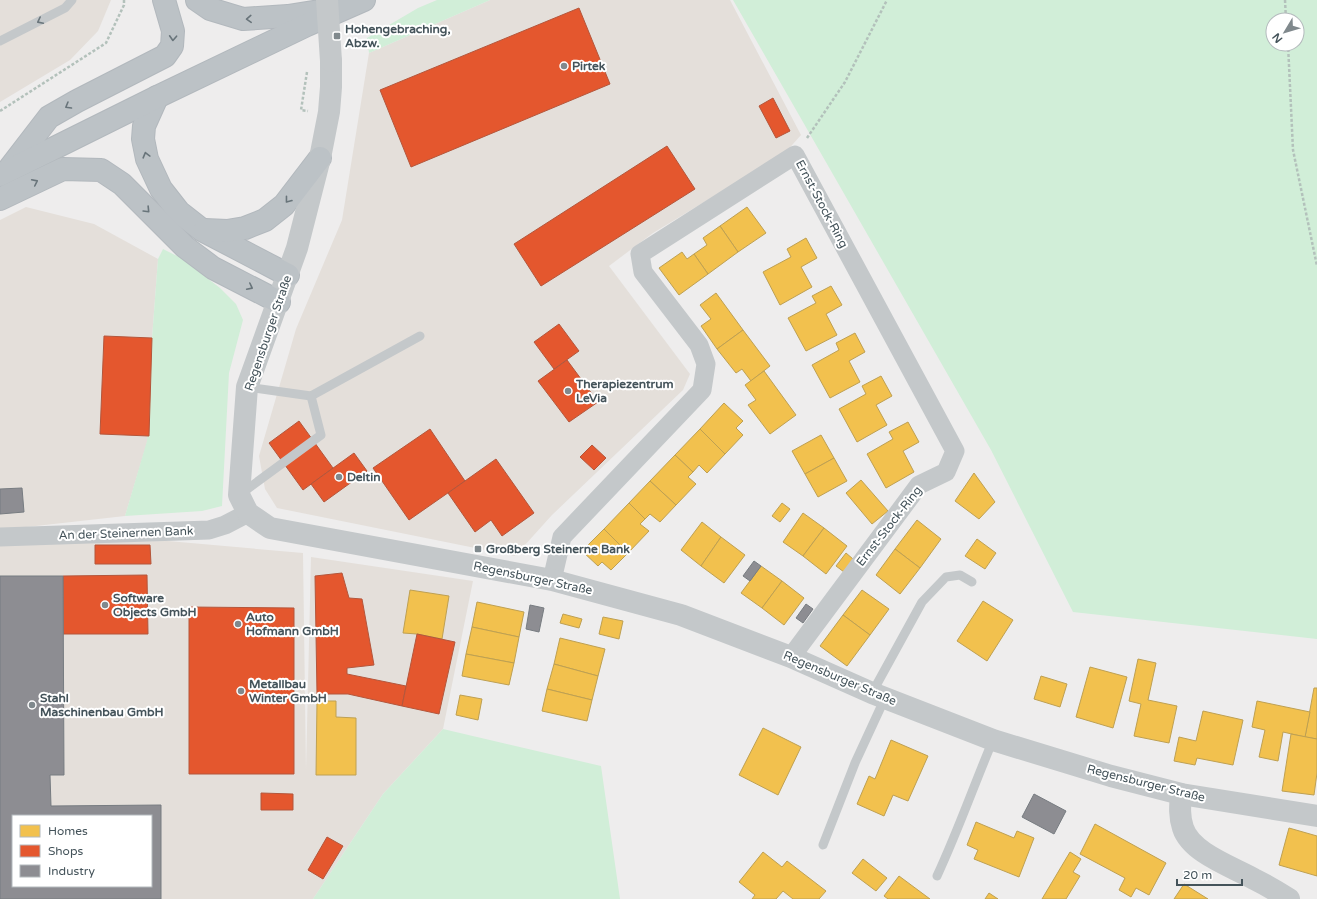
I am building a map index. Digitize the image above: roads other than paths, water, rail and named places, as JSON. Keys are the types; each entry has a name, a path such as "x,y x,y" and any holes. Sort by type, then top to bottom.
{"highway":[{"path":"3,174 49,117 165,56 172,46 173,31 164,0"},
{"path":"197,0 210,9 243,19 288,16 358,2"},
{"path":"3,174 157,97 358,2"},
{"path":"157,97 144,126 142,139 147,159 161,189 179,212 202,230 288,275"},
{"path":"202,230 227,231 245,228 265,220 284,205 320,158"},
{"path":"0,199 63,169 101,170 122,184 185,247 213,268 279,302"}],"street":[{"name":"Regensburger Straße","path":"327,0 331,61 331,88 329,112 320,158 297,248 279,302 247,387 244,504 270,528 552,580 681,615 792,657 879,695 993,740 1110,776 1181,794 1317,816"},
{"name":"Ernst-Stock-Ring","path":"552,580 562,537 702,390 706,364 699,345 643,272 640,254 795,155 956,451 946,472 919,485 792,657"},
{"name":"An der Steinernen Bank","path":"0,537 209,530 225,525 244,504"},
{"path":"1181,794 1180,813 1183,829 1191,840 1206,854 1289,899"}],"lane":[{"path":"0,41 65,8 72,0"},
{"path":"247,387 311,396 420,336"},
{"path":"244,504 321,435 311,396"},
{"path":"823,845 855,763 879,695 922,602 946,577 960,575 972,582"},
{"path":"937,876 954,838 993,740"}],"place":[{"name":"Hohengebraching, Abzw.","path":"337,36"},
{"name":"Pirtek","path":"564,66"},
{"name":"Therapiezentrum LeVia","path":"568,391"},
{"name":"Deltin","path":"339,477"},
{"name":"Großberg Steinerne Bank","path":"478,549"},
{"name":"Software Objects GmbH","path":"105,605"},
{"name":"Auto Hofmann GmbH","path":"238,624"},
{"name":"Metallbau Winter GmbH","path":"241,691"},
{"name":"Stahl Maschinenbau GmbH","path":"32,705"}]}
